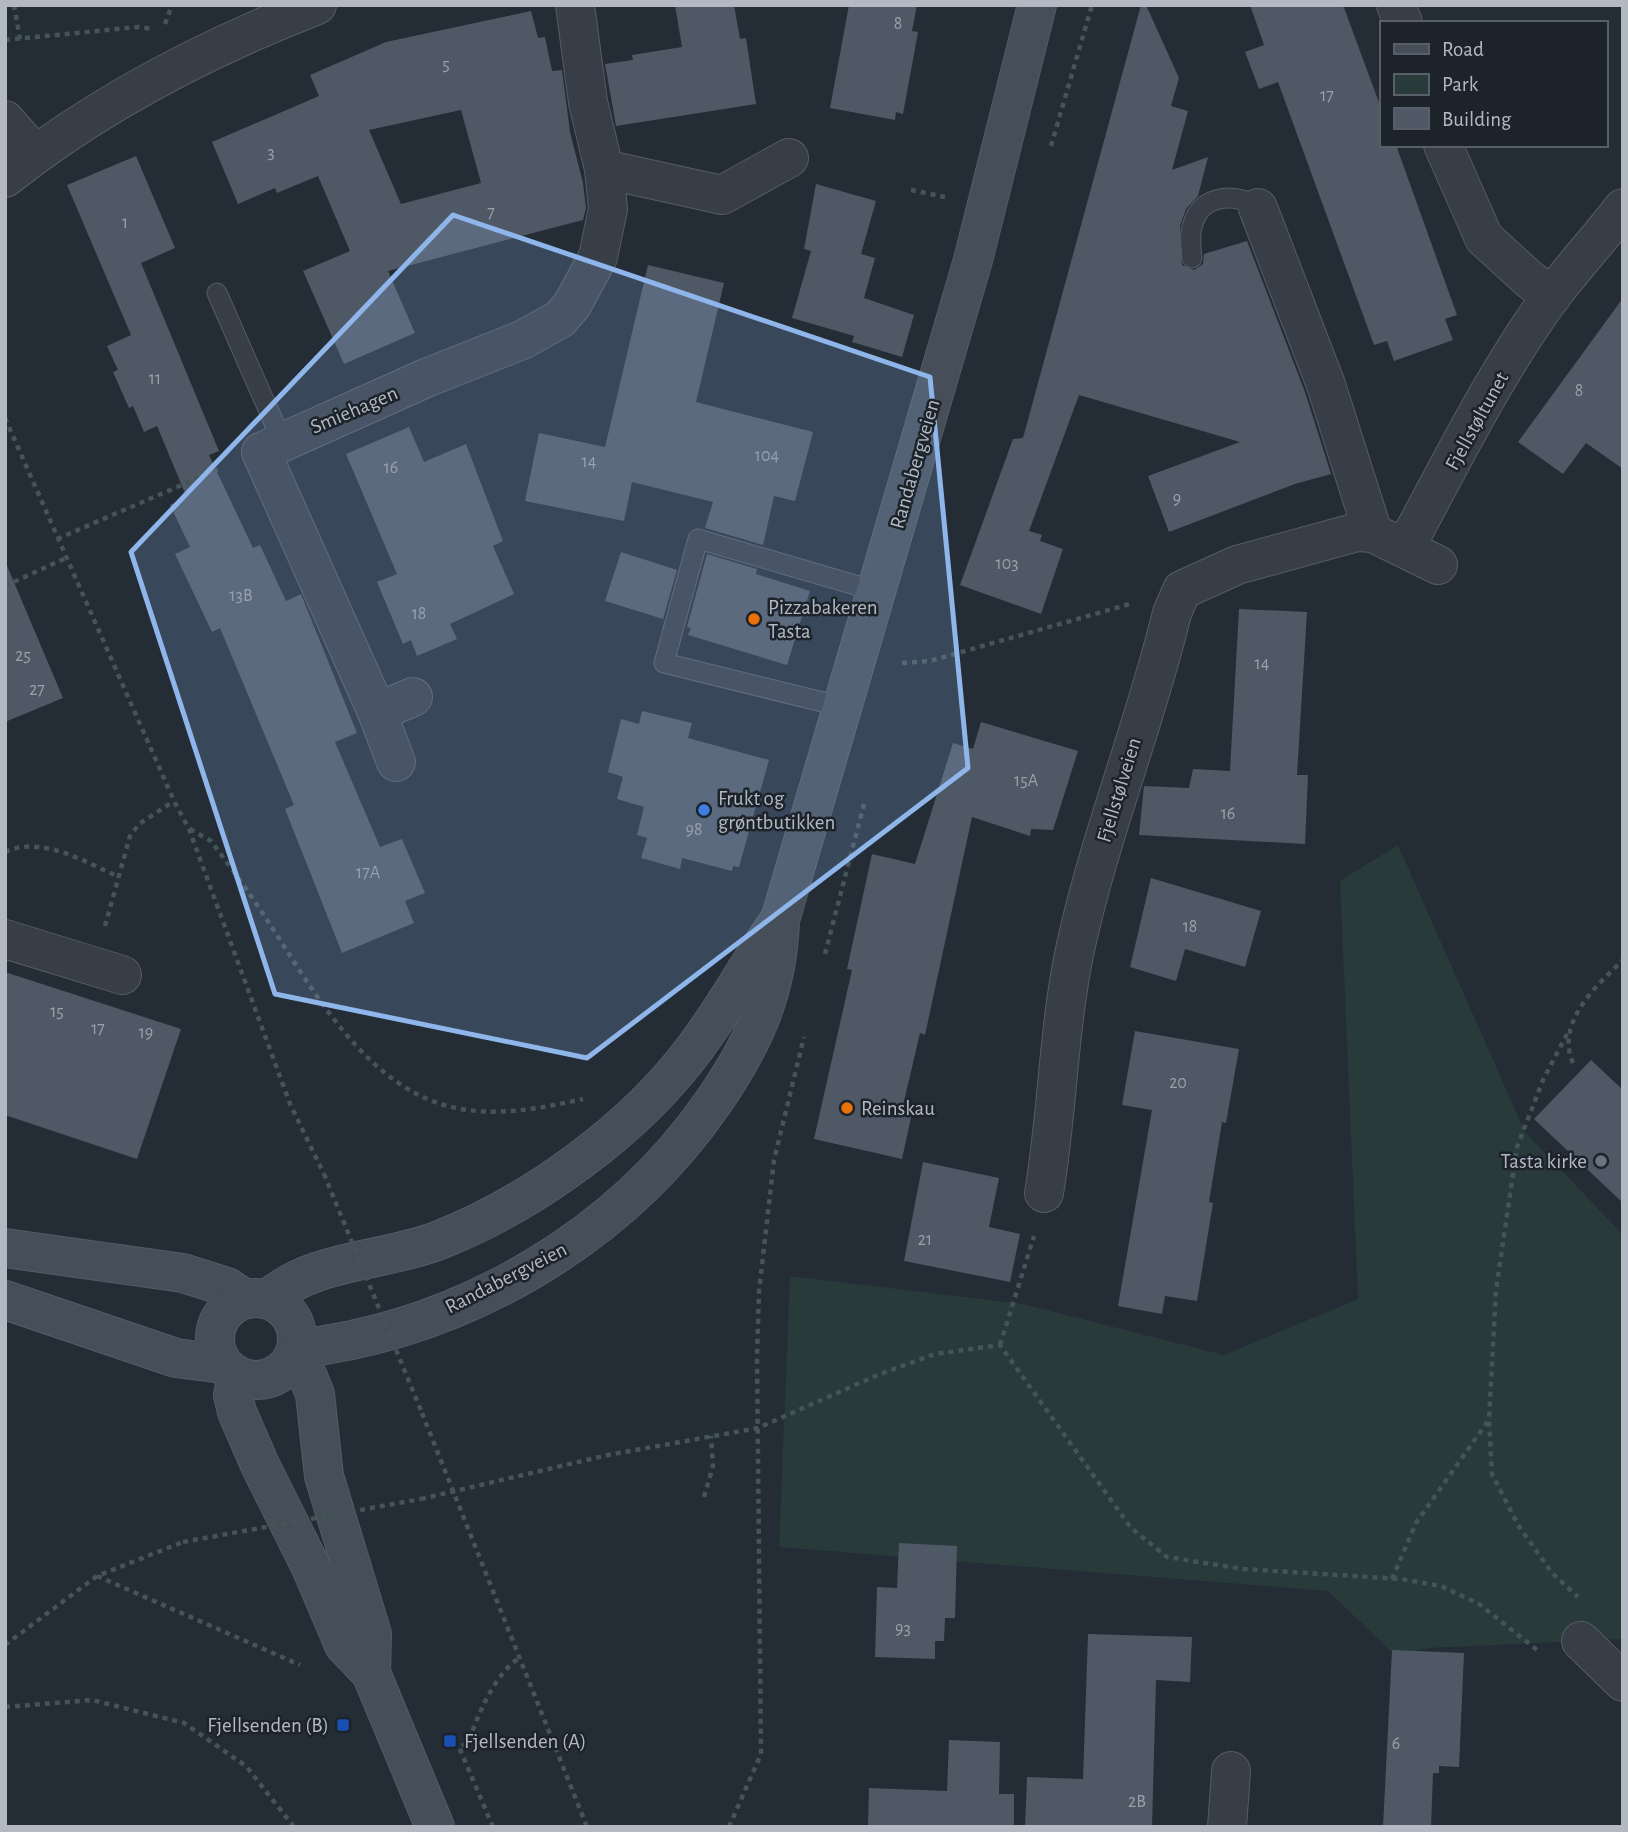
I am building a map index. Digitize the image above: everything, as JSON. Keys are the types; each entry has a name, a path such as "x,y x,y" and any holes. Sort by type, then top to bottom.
{"main road":[{"name":"Randabergveien","path":"295,1354 366,1338 465,1301 547,1261 591,1233 655,1177 693,1132 749,1046 770,997 779,960 780,920 879,592 973,260 1037,5"},
{"name":"Randabergveien","path":"257,1299 300,1277 437,1241 517,1201 559,1174 609,1136 669,1078 695,1048 780,920"},
{"path":"5,1248 183,1273 282,1306 293,1318 298,1334 295,1354 272,1377 254,1381 230,1370 176,1358 5,1300"},
{"path":"257,1299 226,1312 215,1333 216,1349 230,1370 237,1412 310,1565 344,1645 371,1674 435,1827"},
{"path":"295,1354 315,1394 324,1476 372,1634 371,1674"}],"street":[{"path":"5,178 35,154 180,67 317,5"},
{"name":"Smiehagen","path":"271,447 522,340 560,319 598,257 608,209 604,169 588,102 575,5"},
{"path":"5,120 35,154"},
{"path":"1444,147 1484,238 1530,280 1552,296"},
{"path":"604,169 722,195 789,158"},
{"path":"1258,208 1389,540"},
{"name":"Fjellstøltunet","path":"1389,540 1480,410 1552,296 1623,208"},
{"path":"271,447 396,762"},
{"path":"1182,590 1237,565 1357,532 1389,540 1438,565"},
{"name":"Fjellstølveien","path":"1044,1193 1053,1143 1064,1018 1075,949 1107,828 1172,613 1182,590"},
{"path":"377,712 413,697"},
{"path":"5,939 108,970"},
{"path":"1581,1642 1620,1675"},
{"path":"1227,1827 1231,1772"}],"lane":[{"path":"1192,258 1193,223 1201,209 1225,197 1246,199 1258,208"},
{"path":"217,293 271,447"},
{"path":"843,707 664,663 698,539 879,592"}],"path":[{"path":"14,5 20,39"},
{"path":"5,40 138,27 161,32"},
{"path":"911,190 952,198"},
{"path":"5,418 174,801 189,828 290,1104 324,1174 587,1827"},
{"path":"57,540 103,517 271,447"},
{"path":"5,586 65,558"},
{"path":"901,664 930,661 1182,590"},
{"path":"108,970 119,877 130,836 139,824 174,801"},
{"path":"189,828 211,841 321,1004 352,1043 386,1072 421,1095 459,1108 533,1111 590,1097"},
{"path":"5,852 19,846 38,846 119,877"},
{"path":"1581,1600 1552,1573 1518,1525 1492,1474 1489,1420 1496,1290 1517,1147 1543,1080 1567,1034 1600,982 1623,960"},
{"path":"1567,1034 1566,1049 1573,1063"},
{"path":"729,1827 761,1754 759,1291 774,1160"},
{"path":"1000,1345 1029,1259 1044,1193"},
{"path":"5,1645 97,1576 183,1542 421,1499 452,1490 758,1428 880,1374 935,1354 1000,1345"},
{"path":"1000,1345 1131,1528 1167,1558 1186,1563 1287,1574 1392,1579 1441,1586 1479,1604 1550,1658 1566,1655 1581,1642"},
{"path":"1392,1579 1416,1523 1489,1420"},
{"path":"704,1497 713,1466 711,1436"},
{"path":"97,1576 300,1665"},
{"path":"492,1827 459,1747 468,1743 477,1716 510,1664 519,1658"},
{"path":"5,1707 92,1700 184,1723 246,1766 294,1827"}],"highlighted area":[{"path":"453,215 930,377 968,768 587,1058 275,994 131,552"}],"green space":[{"path":"1398,845 1525,1132 1623,1235 1623,1639 1429,1648 1395,1655 1328,1591 779,1547 790,1276 1023,1304 1224,1355 1358,1299 1340,881"}],"building":[{"path":"675,5 734,5 740,39 746,38 756,104 616,126 605,64 633,60 632,55 682,47"},
{"path":"849,5 917,5 912,31 918,32 903,114 896,112 895,120 830,108"},
{"path":"1141,5 1146,5 1179,78 1171,106 1188,111 1172,170 1208,157 1198,196 1186,209 1180,226 1182,265 1194,270 1203,264 1204,254 1247,241 1305,392 1331,474 1295,484 1169,532 1148,476 1240,442 1079,395 1029,531 1042,535 1040,541 1063,549 1041,614 960,585 1013,439 1023,438"},
{"path":"1250,5 1343,5 1380,105 1380,147 1397,147 1457,315 1445,319 1453,340 1394,361 1387,341 1374,345 1278,82 1259,89 1245,52 1264,45"},
{"path":"531,11 538,38 545,37 552,71 562,70 570,132 583,183 586,208 583,220 388,271 415,333 344,364 303,271 350,251 318,176 277,193 275,188 238,204 212,142 319,96 310,75 386,42","holes":["461,110 481,183 401,204 369,130"]},
{"path":"136,156 175,248 141,263 219,451 209,455 253,548 260,545 286,601 301,594 357,733 335,742 380,847 402,839 425,893 405,901 414,923 342,953 285,809 294,805 220,628 212,632 175,554 190,547 170,505 187,498 157,426 144,432 133,406 129,408 113,372 118,370 107,346 131,335 67,185"},
{"path":"816,184 876,201 861,254 875,258 864,298 914,315 902,357 852,342 854,336 792,318 811,251 804,249"},
{"path":"648,265 724,283 696,402 813,432 795,501 774,496 763,545 705,528 713,502 632,482 624,521 525,501 539,433 605,447"},
{"path":"1623,298 1623,469 1586,443 1563,474 1518,442"},
{"path":"409,427 424,462 466,444 503,541 493,546 514,594 450,624 457,639 417,656 411,640 403,644 377,582 397,574 346,454"},
{"path":"621,552 677,570 663,619 605,601"},
{"path":"707,554 757,569 756,574 810,591 787,665 688,635 691,628 687,627"},
{"path":"5,561 63,698 5,722"},
{"path":"1239,609 1307,612 1297,775 1308,775 1305,844 1139,835 1144,786 1189,788 1193,769 1230,771"},
{"path":"642,711 692,723 688,738 769,760 739,867 733,866 732,871 682,858 680,869 641,858 647,838 637,835 644,807 617,799 623,777 608,772 621,719 639,724"},
{"path":"981,722 1078,751 1053,830 1031,829 1030,836 972,817 925,1035 920,1033 902,1110 912,1113 902,1159 814,1139 852,970 847,969 872,854 915,864 953,743 973,749"},
{"path":"1151,878 1261,911 1245,967 1185,949 1176,981 1130,967"},
{"path":"5,972 181,1029 137,1159 5,1115"},
{"path":"1135,1031 1239,1049 1226,1123 1222,1122 1209,1202 1213,1203 1197,1301 1165,1296 1162,1314 1118,1306 1152,1110 1122,1105"},
{"name":"Tasta kirke","path":"1591,1060 1623,1090 1623,1203 1534,1119"},
{"path":"923,1162 999,1178 989,1227 1020,1234 1010,1282 904,1261"},
{"path":"899,1543 957,1546 955,1618 945,1618 944,1641 935,1641 935,1659 875,1657 877,1587 897,1588"},
{"path":"1088,1634 1192,1637 1190,1682 1156,1680 1152,1827 1025,1827 1027,1777 1083,1779"},
{"path":"1392,1650 1464,1653 1459,1767 1439,1766 1439,1773 1433,1773 1431,1827 1383,1827"},
{"path":"949,1740 1000,1742 999,1794 1014,1794 1014,1827 868,1827 869,1788 947,1791"}],"place":[{"name":"Pizzabakeren Tasta","path":"754,619"},
{"name":"Frukt og grøntbutikken","path":"704,810"},
{"name":"Reinskau","path":"847,1108"},
{"name":"Tasta kirke","path":"1601,1161"},
{"name":"Fjellsenden (B)","path":"343,1725"},
{"name":"Fjellsenden (A)","path":"450,1741"}]}
